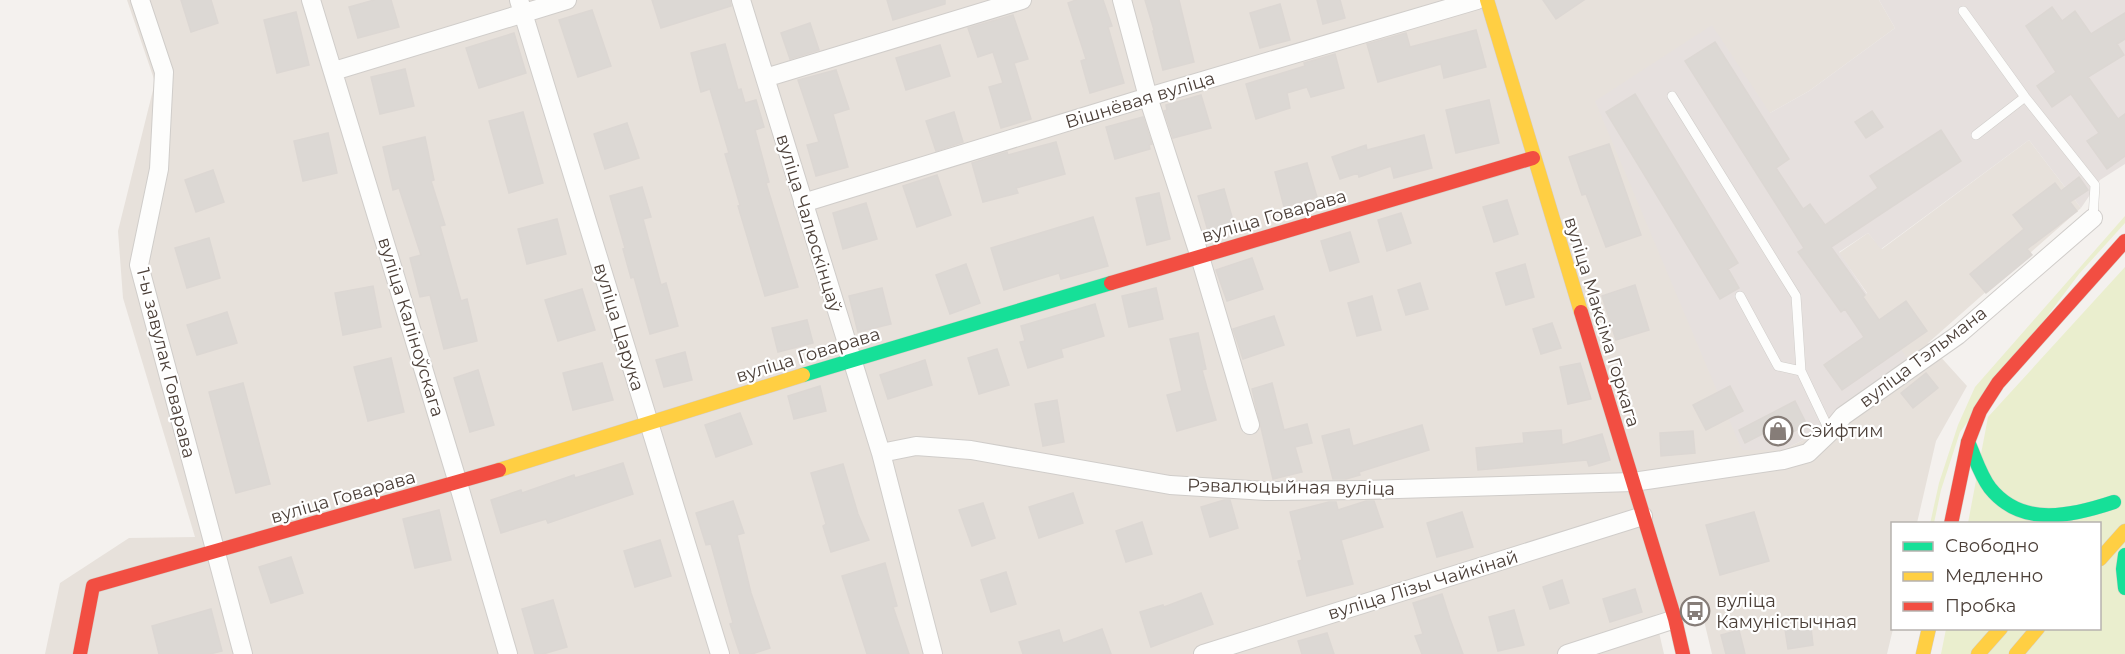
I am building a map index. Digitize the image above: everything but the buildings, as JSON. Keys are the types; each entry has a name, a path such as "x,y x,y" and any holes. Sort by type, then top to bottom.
{"street":[{"name":"1-ы завулак Говарава","path":"140,0 164,72 159,169 139,265 243,654"},
{"name":"вуліца Каліноўскага","path":"311,0 508,654"},
{"path":"334,71 521,7 567,0"},
{"name":"вуліца Чалюскінцаў","path":"741,0 881,453 933,654"},
{"path":"765,78 1022,0"},
{"path":"1122,0 1149,97 1200,256 1250,424"},
{"name":"Вішнёвая вуліца","path":"803,203 1477,0"},
{"name":"вуліца Максіма Горкага","path":"1487,0 1533,158 1675,619 1683,654"},
{"name":"вуліца Царука","path":"521,7 720,654"},
{"name":"вуліца Говарава","path":"80,654 93,586 458,483 852,360 1533,158"},
{"name":"вуліца Тэльмана","path":"1633,482 1808,453 1843,416 1958,335 2092,218"},
{"path":"1951,522 1968,442 1980,411 1998,383 2125,241"},
{"path":"1968,442 1990,488 2007,505 2029,515 2067,516 2114,502"},
{"name":"Рэвалюцыйная вуліца","path":"881,453 916,446 971,450 1170,485 1266,491 1633,482"},
{"path":"2096,522 2125,491"},
{"name":"вуліца Лізы Чайкінай","path":"1203,654 1643,516"},
{"path":"2101,558 2125,531"},
{"path":"2125,555 2125,588"},
{"path":"1567,654 1675,619"},
{"path":"1923,654 1929,630"},
{"path":"1978,654 1999,630"},
{"path":"2016,654 2036,630"}],"lane":[{"path":"1963,10 2025,97 2095,185 2092,218"},
{"path":"1672,96 1796,296 1801,371 1830,432"},
{"path":"1976,135 2025,97"},
{"path":"1740,296 1778,366 1801,371"}],"shaded area":[{"path":"127,0 1879,0 1895,28 1809,91 1770,113 1742,450 1783,450 1878,403 1900,350 1863,297 1867,293 1839,253 1868,233 1882,249 2029,140 2081,208 1928,343 1967,386 1936,441 1917,522 1891,522 1893,630 1887,654 1712,654 1699,600 1655,615 1664,654 45,654 60,583 129,538 195,537 123,298 118,231 155,82"},
{"path":"1879,0 2125,0 2125,164 2100,180 2081,208 2029,140 1881,249 1868,233 1839,252 1867,294 1863,297 1915,369 1878,403 1783,450 1742,450 1595,101 1712,25 1770,113 1809,91 1895,28"}],"green space":[{"path":"2125,216 2125,223 2079,274 1960,432 1941,490 1934,522 1930,522 1939,483 1958,425 1975,387"},
{"path":"2125,267 2125,654 1941,654 1946,630 2101,630 2101,522 1968,522 1988,417"}],"traffic: fast":[{"path":"803,375 1111,283"},
{"path":"1968,442 1986,483 2003,501 2017,509 2032,514 2065,514 2114,502"},
{"path":"2125,555 2123,569 2125,588"}],"traffic: slow":[{"path":"1487,0 1581,312"},
{"path":"499,470 803,375"},
{"path":"2101,558 2125,531"},
{"path":"1923,654 1929,630"},
{"path":"1978,654 1999,630"},
{"path":"2016,654 2036,630"}],"traffic: jam":[{"path":"1111,283 1533,158"},
{"path":"1951,522 1968,442 1980,411 1998,383 2125,241"},
{"path":"1581,312 1675,619 1683,654"},
{"path":"80,654 93,586 499,470"}],"place":[{"name":"Сэйфтим","path":"1778,431"},
{"name":"вуліца Камуністычная","path":"1695,611"}]}
